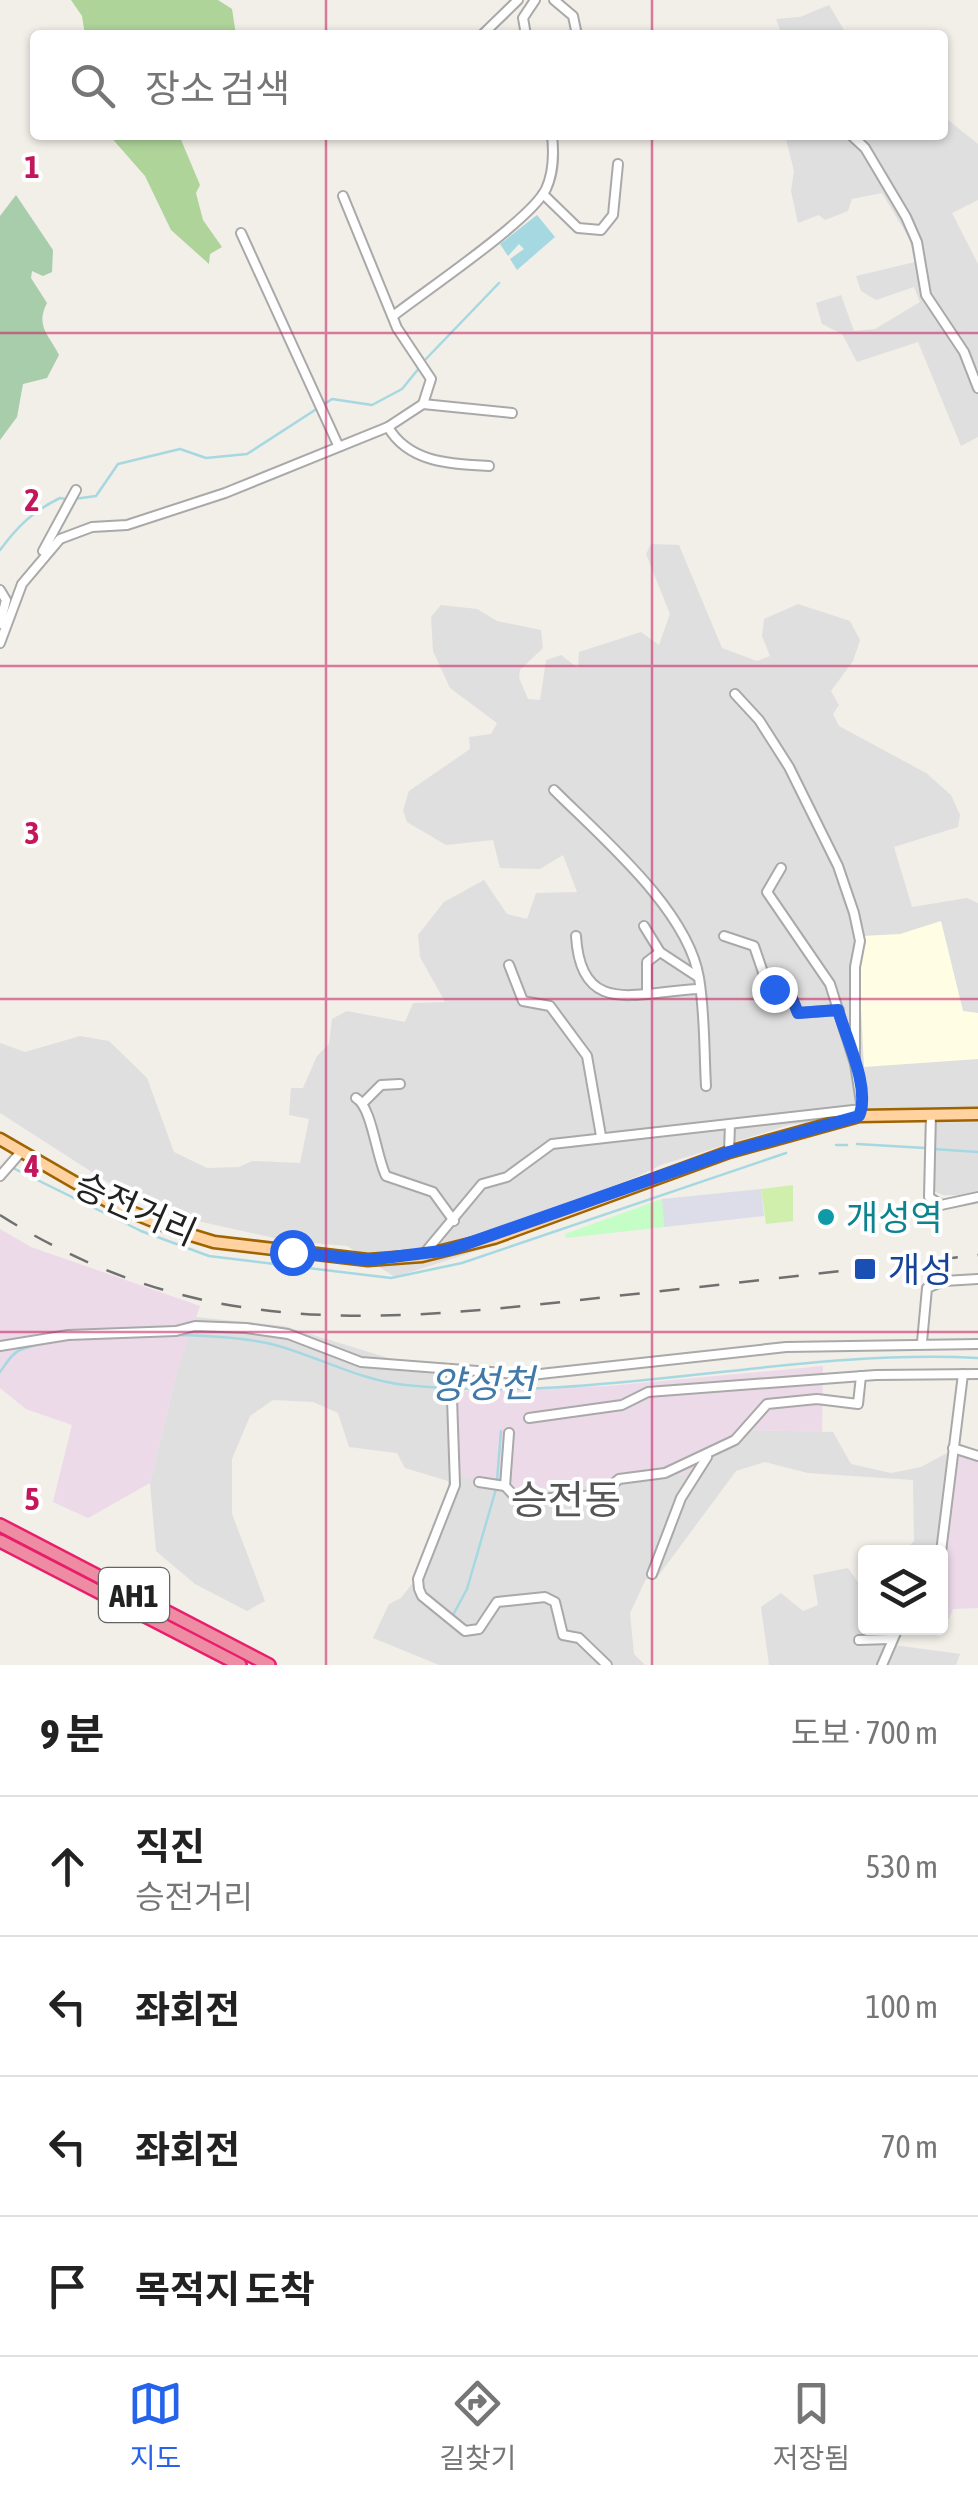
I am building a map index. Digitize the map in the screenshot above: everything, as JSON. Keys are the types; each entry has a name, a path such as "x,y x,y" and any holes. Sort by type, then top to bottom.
{"highway":[{"name":"AH1","path":"0,1525 268,1665"},
{"name":"AH1","path":"0,1540 240,1665"}],"main road":[{"name":"승전거리","path":"0,1139 13,1160 214,1242 368,1260 422,1256 494,1238 729,1152 861,1112 978,1114"}],"street":[{"path":"487,30 518,0"},
{"path":"525,30 523,18 535,0"},
{"path":"554,0 573,16 577,30"},
{"path":"393,316 483,248 543,194 554,158 552,140"},
{"path":"856,140 906,217 917,242 926,296 964,352 978,388"},
{"path":"543,194 578,228 601,230 613,215 618,164"},
{"path":"42,555 74,531 127,525 226,493 338,444 388,427 422,404 431,379 393,316 342,196"},
{"path":"242,233 338,444"},
{"path":"422,404 512,413"},
{"path":"388,427 406,449 419,456 489,466"},
{"path":"0,643 22,584 74,496"},
{"path":"0,590 6,600 0,624"},
{"path":"422,1256 454,1221 464,1200 482,1184 506,1177 538,1150 568,1139 861,1112 855,1064 856,966 860,942 854,912 838,866 789,767 759,720 735,694"},
{"path":"554,790 652,891 686,942 700,978 706,1086"},
{"path":"781,868 767,892 792,934 810,950 825,975 855,1064"},
{"path":"644,926 660,952 700,978"},
{"path":"576,936 578,962 588,984 605,992 700,990"},
{"path":"724,936 754,946 766,984 791,996 798,1013 838,1010"},
{"path":"647,992 648,962 660,952"},
{"path":"510,965 523,1001 550,1006 587,1056 600,1136"},
{"path":"400,1084 382,1085 360,1100 386,1176 433,1192 454,1221"},
{"path":"931,1114 927,1190 934,1203 978,1197"},
{"path":"729,1152 730,1124"},
{"path":"0,1176 13,1160"},
{"path":"922,1342 928,1288 944,1280 978,1279"},
{"path":"0,1346 68,1335 176,1331 195,1326 246,1328 288,1334 360,1362 531,1375 786,1347 978,1344"},
{"path":"451,1369 456,1485 418,1579 422,1596 465,1631 479,1629 497,1602 545,1598 555,1602 563,1634 579,1638 608,1665"},
{"path":"942,1545 964,1374"},
{"path":"530,1418 622,1406 648,1392 860,1376 978,1374"},
{"path":"479,1482 499,1485 518,1500 601,1495 619,1479 666,1473 708,1456 735,1440 767,1404 817,1399 858,1404 860,1376"},
{"path":"774,1383 775,1402"},
{"path":"499,1485 509,1433"},
{"path":"954,1448 978,1456"},
{"path":"652,1574 681,1498 708,1456"},
{"path":"882,1665 893,1635"},
{"path":"859,1640 890,1639"}],"shaded area":[{"path":"829,5 844,30 780,30 776,19 800,17"},
{"path":"948,120 978,144 978,200 952,213 978,264 978,437 961,446 918,342 857,362 842,334 822,324 816,303 841,295 854,331 875,329 920,302 914,287 876,300 861,291 856,276 915,262 909,238 882,193 852,199 848,211 825,220 819,215 798,223 791,191 794,171 786,140 948,140"},
{"path":"651,544 679,545 722,648 757,661 770,656 762,636 764,619 798,604 850,621 860,640 853,661 831,691 839,705 833,714 839,726 926,773 951,795 960,815 958,827 894,847 912,907 967,898 978,903 978,1196 943,1195 928,1189 935,1119 923,1109 789,1125 661,1165 495,1245 395,1277 347,1246 288,1241 166,1214 131,1197 0,1113 0,1043 25,1052 80,1036 109,1041 147,1078 174,1152 207,1168 239,1167 252,1161 300,1163 309,1119 289,1115 291,1088 303,1088 317,1056 329,1044 332,1019 347,1011 405,1022 413,1003 445,1002 420,957 418,935 444,902 484,880 507,914 527,919 536,893 577,892 563,855 540,869 500,868 493,840 446,845 407,822 403,810 409,791 470,749 469,737 491,734 497,723 450,688 433,651 431,617 441,605 477,609 497,621 541,630 543,648 520,670 519,678 528,699 540,700 546,660 561,655 578,668 579,652 641,632 659,645 670,614 646,554"},
{"path":"941,921 963,1011 978,1013 978,1059 864,1067 859,972 862,936 900,934"},
{"path":"761,1189 764,1216 664,1227 662,1199"},
{"path":"0,1229 31,1247 200,1306 176,1375 150,1483 88,1518 53,1502 72,1425 26,1409 0,1388"},
{"path":"195,1317 284,1326 444,1375 451,1448 502,1490 529,1492 685,1474 751,1430 833,1432 851,1464 891,1473 921,1467 947,1453 939,1545 910,1545 914,1541 913,1480 808,1473 765,1462 736,1471 656,1579 646,1579 630,1613 634,1654 645,1665 439,1665 373,1638 389,1604 401,1598 415,1580 448,1502 448,1481 405,1468 397,1453 349,1447 338,1413 313,1402 273,1400 250,1416 232,1459 232,1514 265,1601 247,1611 195,1584 156,1551 150,1483 176,1375"},
{"path":"823,1366 822,1432 751,1430 685,1474 529,1492 502,1490 460,1475 451,1448 445,1392 608,1386"},
{"path":"956,1446 978,1453 978,1608 953,1609 949,1619 947,1545"},
{"path":"848,1568 858,1582 858,1635 887,1635 894,1645 960,1654 956,1665 769,1665 761,1607 781,1593 803,1611 818,1605 813,1575"}],"green space":[{"path":"71,0 218,0 232,9 235,30 84,30 82,16"},
{"path":"113,140 181,140 200,185 196,193 203,220 222,247 210,254 209,264 171,230 145,176"},
{"path":"16,195 53,250 52,272 43,276 32,271 31,278 47,303 43,324 59,355 47,378 23,384 17,417 0,440 0,216"},
{"path":"793,1185 793,1221 766,1224 761,1189"},
{"path":"662,1199 664,1227 566,1238 565,1234"}],"water":[{"path":"537,215 555,237 517,270 510,259 524,249 519,244 508,256 500,244"}],"waterway":[{"path":"424,361 499,283"},
{"path":"74,499 96,496 118,464 180,449 206,458 247,454 332,399 372,405 402,389 420,367"},
{"path":"0,550 34,514 60,498 66,499"},
{"path":"857,1144 925,1148"},
{"path":"836,1145 847,1145"},
{"path":"933,1149 978,1152"},
{"path":"13,1168 141,1231 209,1256 391,1278 462,1263 786,1153"},
{"name":"양성천","path":"0,1372 17,1352 43,1343 146,1335 251,1340 388,1382 477,1389 620,1383 835,1361 978,1358"},
{"path":"497,1481 501,1431"},
{"path":"453,1615 467,1589 496,1489"}],"railway":[{"path":"0,1215 76,1257 151,1286 225,1304 300,1314 453,1312 978,1255"}],"place":[{"name":"개성역","path":"826,1217"},
{"name":"개성","path":"865,1269"}],"district":[{"name":"승전동","path":"566,1499"}],"route":[{"path":"292,1252 368,1260 449,1250 494,1238 729,1152 859,1116 862,1109 855,1064 838,1010 798,1013 791,996 774,989"}]}
